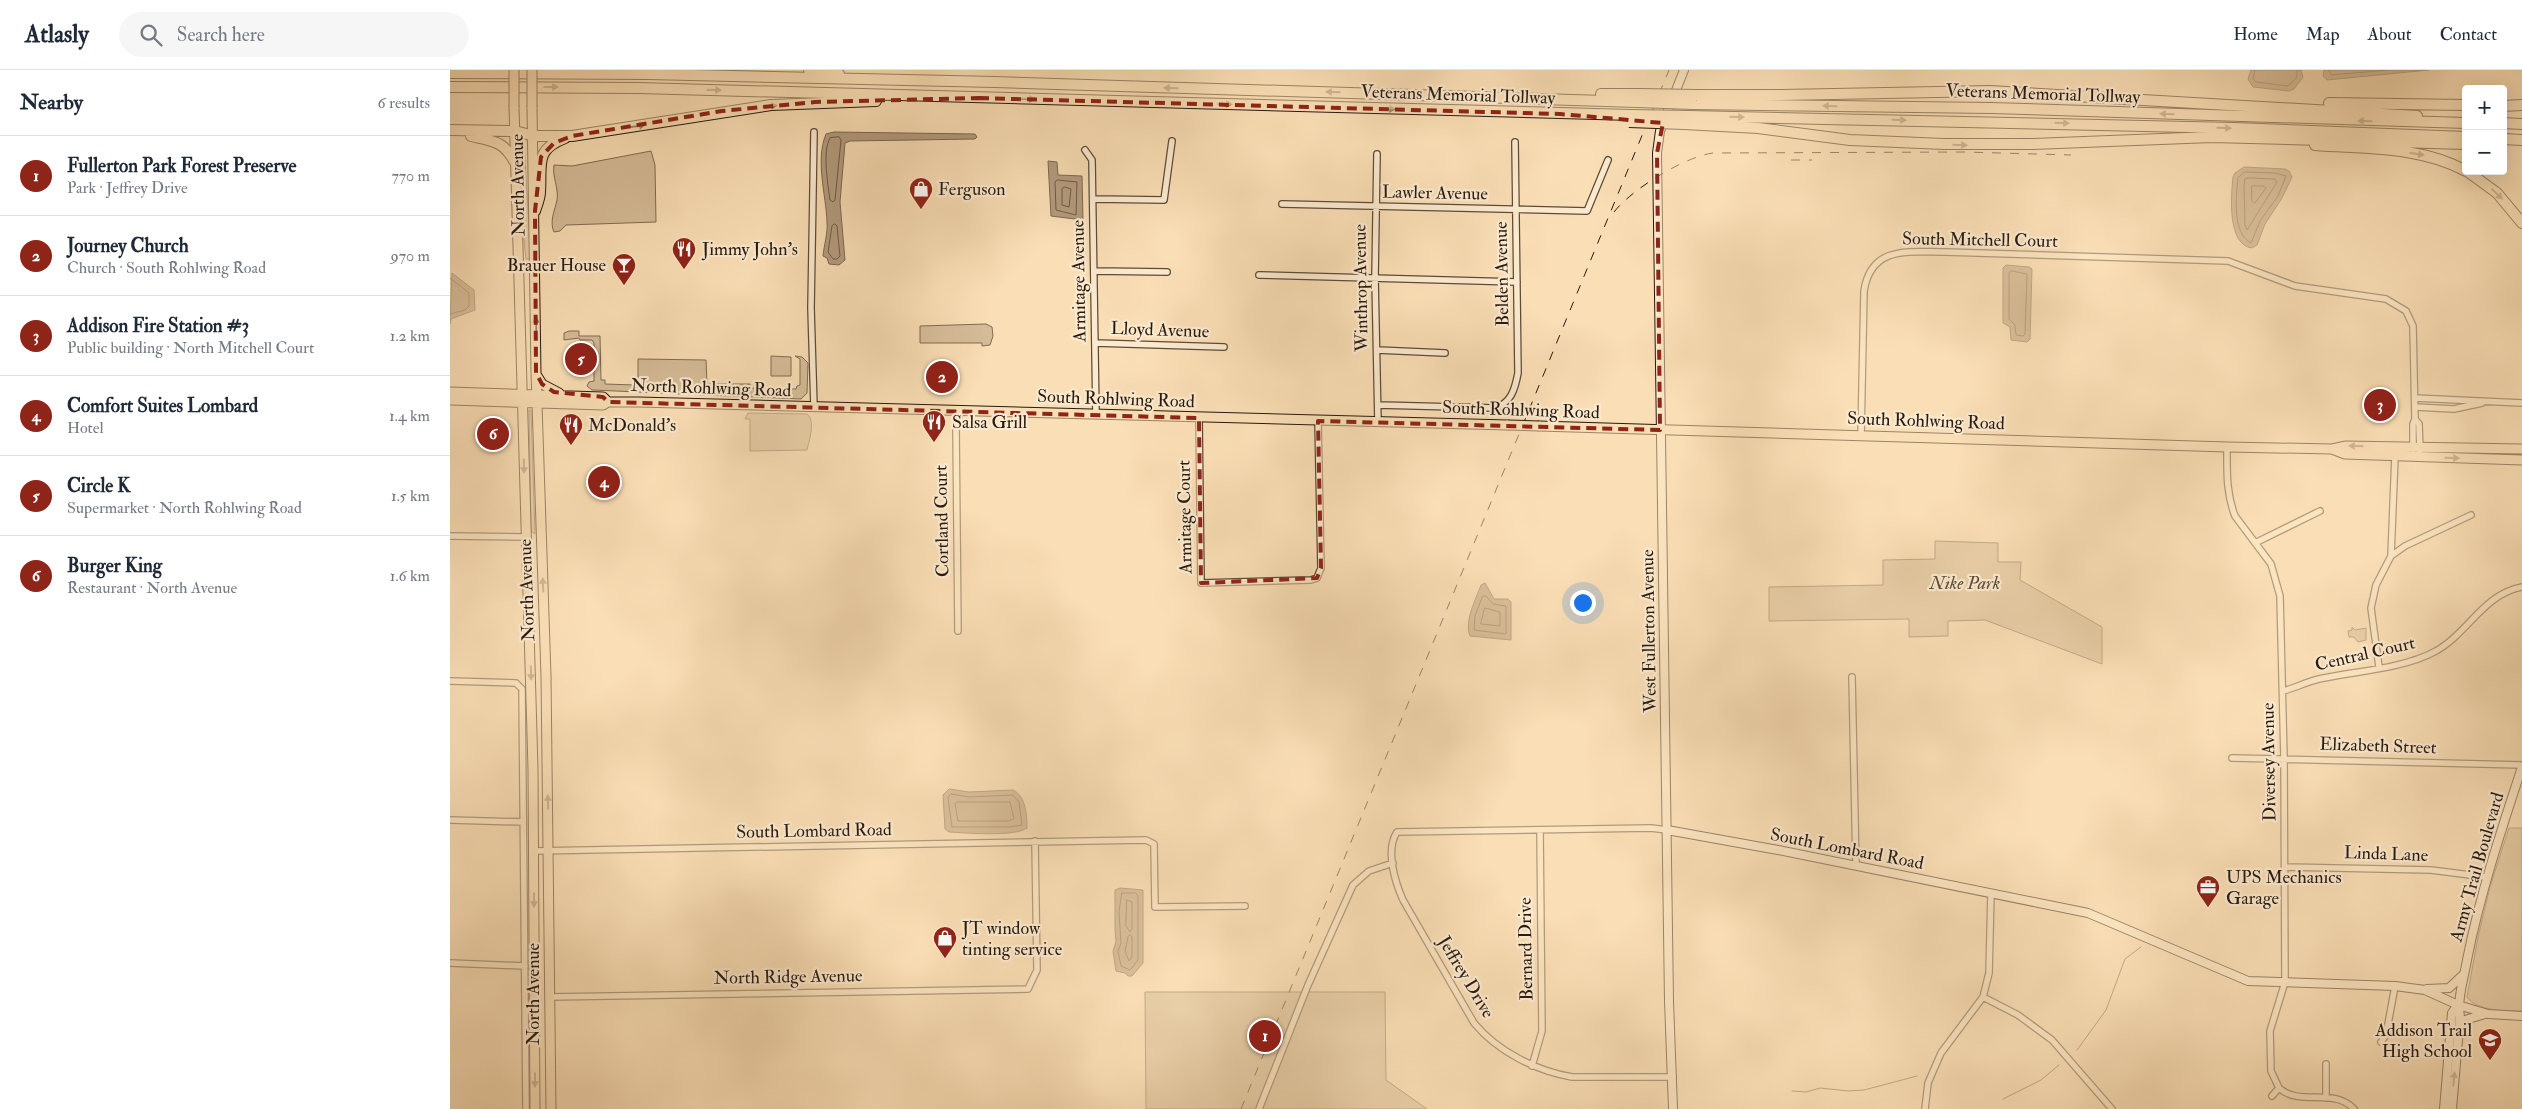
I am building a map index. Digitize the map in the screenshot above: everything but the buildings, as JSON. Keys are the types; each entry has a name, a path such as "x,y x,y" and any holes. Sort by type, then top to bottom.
{"highway":[{"path":"809,70 894,81"},
{"name":"Veterans Memorial Tollway","path":"450,73 648,74 1505,97 1695,99 2462,121"},
{"name":"Veterans Memorial Tollway","path":"450,87 638,88 1560,114 1630,119 2234,128 2462,137"},
{"path":"1695,99 1781,95 1990,91 2234,104 2462,121"},
{"path":"450,131 515,131 534,136 572,136 771,105 979,98"},
{"path":"2234,104 2319,103 2462,106"},
{"path":"2507,106 2522,105"},
{"path":"1686,120 1850,140 1944,144 2033,144 2212,137 2462,144"},
{"path":"2507,123 2522,124"},
{"path":"450,131 496,142 507,149 516,164"},
{"path":"536,211 540,194 541,157 554,143 572,136"},
{"path":"2212,137 2422,155 2447,162 2462,169"},
{"path":"2507,139 2522,140"},
{"path":"2507,144 2522,144"},
{"path":"2471,175 2497,194 2522,223"}],"main road":[{"name":"North Avenue","path":"514,70 534,851 535,1109"},
{"name":"North Avenue","path":"532,70 536,211 536,373 545,627 551,1109"},
{"path":"498,393 508,391 515,386 523,372"},
{"path":"536,373 542,384 566,396"},
{"path":"450,392 498,393 537,399"},
{"name":"North Rohlwing Road","path":"537,399 566,396 604,397 608,402"},
{"path":"450,400 504,402 523,398"},
{"name":"North Rohlwing Road","path":"537,399 558,404 604,405 608,402 814,407"},
{"path":"504,402 524,417"},
{"path":"538,422 548,408 558,404"},
{"name":"South Rohlwing Road","path":"814,407 1539,426 2227,447"},
{"path":"2227,447 2332,449 2346,446 2522,460"},
{"path":"2332,449 2346,454 2395,456 2416,451 2522,449"},
{"path":"526,537 541,542"}],"street":[{"name":"West Fullerton Avenue","path":"1673,1109 1669,1001 1660,430 1661,337 1658,153 1660,131 1684,70"},
{"path":"814,132 811,308 814,407"},
{"path":"1093,199 1164,200 1172,141"},
{"name":"Belden Avenue","path":"1378,405 1494,408 1507,403 1515,389 1518,373 1515,142"},
{"name":"Armitage Avenue","path":"1085,150 1092,160 1096,415"},
{"name":"Winthrop Avenue","path":"1377,154 1375,278 1378,423"},
{"name":"Lawler Avenue","path":"1282,204 1587,211 1608,160"},
{"name":"South Mitchell Court","path":"1861,436 1864,292 1870,271 1877,262 1887,256 1903,251 2234,262 2295,286 2383,298 2396,304 2410,316 2413,326 2415,419 2419,424 2416,451"},
{"path":"1094,271 1167,272"},
{"path":"1259,275 1517,282"},
{"name":"Lloyd Avenue","path":"1095,343 1224,347"},
{"path":"1377,350 1445,353"},
{"path":"2414,398 2485,403 2522,403"},
{"path":"2444,399 2444,408"},
{"path":"2415,407 2444,408 2485,403"},
{"name":"Cortland Court","path":"958,632 956,428 960,411"},
{"name":"Armitage Court","path":"1199,418 1201,583 1311,580 1317,578 1320,568 1318,421"},
{"name":"Diversey Avenue","path":"2227,447 2230,500 2235,516 2271,564 2280,589 2288,982 2270,1031 2271,1071 2279,1088"},
{"path":"2379,667 2371,608 2376,585 2391,556 2395,456"},
{"path":"2255,543 2320,511"},
{"path":"2391,556 2405,546 2472,515"},
{"path":"450,536 526,537"},
{"name":"Central Court","path":"2282,691 2317,680 2411,660 2435,651 2448,642 2493,599 2512,589 2522,587"},
{"path":"1852,677 1856,866"},
{"name":"North Avenue","path":"450,681 516,683 522,689 526,1109"},
{"name":"Elizabeth Street","path":"2232,758 2522,766"},
{"name":"Army Trail Boulevard","path":"2458,1005 2486,877 2522,766"},
{"path":"450,820 523,822"},
{"name":"South Lombard Road","path":"1392,840 1397,832 1651,828 1667,830 1856,866 2088,914 2248,981 2395,986 2425,990 2458,1005 2488,1014"},
{"name":"Bernard Drive","path":"1532,1066 1542,1031 1540,830"},
{"name":"South Lombard Road","path":"534,851 1146,840 1154,844 1155,907 1245,906"},
{"name":"Jeffrey Drive","path":"1392,840 1396,881 1403,900 1474,1023 1489,1039 1532,1066 1572,1077 1673,1077"},
{"name":"North Ridge Avenue","path":"549,997 1028,989 1037,970 1035,841"},
{"path":"1259,1109 1305,993 1353,885 1369,871 1393,863"},
{"name":"Linda Lane","path":"2286,867 2431,870 2486,877"},
{"path":"1924,1109 1928,1084 1941,1053 1983,997 1989,972 1991,893"},
{"path":"450,963 525,966"},
{"path":"2425,990 2449,988 2465,974"},
{"path":"2381,1042 2386,1035 2395,986"},
{"path":"1983,997 2024,1019 2052,1040 2112,1109"},
{"path":"2444,1109 2449,1095 2459,1028 2458,1005"},
{"path":"2452,1109 2449,1095 2452,1014 2458,1005"},
{"path":"2459,1028 2465,1019 2477,1014 2522,1016"},
{"path":"2326,1064 2326,1098"},
{"path":"2272,1096 2279,1088 2296,1096 2342,1100 2354,1109"}],"highlighted area":[{"path":"979,98 1560,114 1663,123 1657,153 1660,430 1318,421 1321,568 1317,578 1238,583 1201,583 1199,418 608,402 603,397 554,392 542,384 536,373 535,211 541,157 554,143 572,136 722,111 815,102"}],"green space":[{"path":"519,139 524,142 531,259 526,259 523,231"},
{"path":"651,151 655,165 656,222 566,225 560,231 554,232 552,220 557,196 554,165 572,166"},
{"path":"986,324 992,327 993,336 990,345 982,346 982,343 920,343 920,326"},
{"path":"579,331 579,336 600,336 601,380 605,380 605,384 635,385 635,381 638,381 638,359 706,360 707,384 750,384 750,388 796,389 800,385 800,359 795,356 802,357 808,363 807,393 801,399 592,390 587,386 589,382 594,381 594,343 592,340 580,340 579,338 564,340 564,333"},
{"path":"771,356 791,357 791,376 771,376"},
{"path":"529,410 531,410 535,534 531,531"},
{"path":"748,413 807,414 810,417 811,426 807,450 750,451 750,419 745,419"},
{"name":"Nike Park","path":"1935,541 1998,543 1998,562 2021,562 2020,580 2102,627 2102,664 1985,620 1948,621 1948,636 1909,637 1909,619 1769,621 1769,587 1883,585 1883,560 1935,559"},
{"path":"2352,627 2355,630 2366,628 2366,640 2358,642 2354,637 2349,637 2348,631 2352,630"},
{"path":"2509,828 2522,828 2522,1011 2484,1008 2471,1002 2467,997 2478,937 2490,887"},
{"path":"1145,992 1385,992 1386,1080 1427,1109 1146,1109"}],"water":[{"path":"2251,70 2301,70 2303,77 2294,89 2289,91 2253,87 2248,79"},
{"path":"2324,70 2429,70 2327,80 2323,76"},
{"path":"834,132 975,134 977,137 975,139 850,141 845,143 840,202 845,260 839,265 829,264 827,258 823,256 827,226 821,155 826,134"},
{"path":"1048,161 1057,162 1058,175 1082,176 1083,220 1051,216"},
{"path":"2244,167 2285,169 2289,171 2292,177 2282,198 2265,224 2257,245 2252,248 2244,245 2238,238 2232,218 2233,177 2235,173"},
{"path":"2006,265 2029,267 2032,269 2030,339 2027,342 2011,340 2010,327 2003,323 2003,268"},
{"path":"452,273 474,290 475,310 451,319 450,324"},
{"path":"1485,583 1494,599 1508,599 1511,602 1511,640 1470,636 1468,624 1471,610 1481,585"},
{"path":"949,789 969,792 1013,790 1023,801 1027,828 1012,833 978,834 949,832 945,829 943,795"},
{"path":"1120,888 1143,890 1143,963 1132,976 1116,971 1113,951 1116,942 1115,890"}],"waterway":[{"path":"2077,1050 2106,1010 2125,959 2141,947"},
{"path":"2003,1099 2041,1080 2059,1065"},
{"path":"1792,1091 1806,1092 1820,1088 1848,1091 1864,1090 1917,1076"}],"railway":[{"path":"1241,1109 1669,70"},
{"path":"1614,212 1622,203 1659,175 1688,161 1713,153 1965,152 2071,155"},
{"path":"1791,160 1812,160"}],"place":[{"name":"Ferguson","path":"921,210"},
{"name":"Jimmy John's","path":"684,270"},
{"name":"Brauer House","path":"624,286"},
{"name":"Circle K","path":"581,359"},
{"name":"Journey Church","path":"942,377"},
{"name":"Addison Fire Station #3","path":"2380,405"},
{"name":"Burger King","path":"493,434"},
{"name":"Salsa Grill","path":"934,443"},
{"name":"McDonald's","path":"571,446"},
{"name":"Comfort Suites Lombard","path":"604,482"},
{"name":"UPS Mechanics Garage","path":"2208,908"},
{"name":"JT window tinting service","path":"945,959"},
{"name":"Fullerton Park Forest Preserve","path":"1265,1036"},
{"name":"Addison Trail High School","path":"2490,1061"}]}
